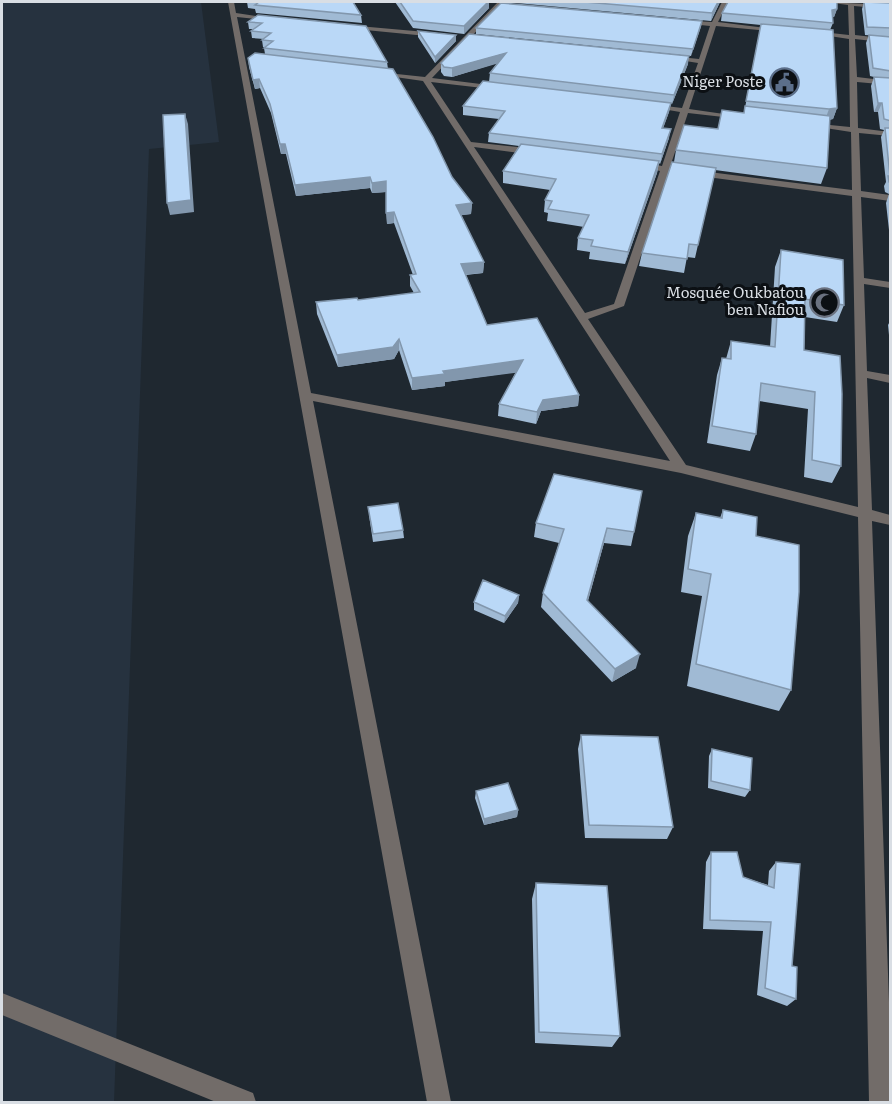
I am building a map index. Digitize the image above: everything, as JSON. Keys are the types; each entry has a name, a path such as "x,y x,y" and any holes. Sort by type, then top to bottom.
{"street":[{"path":"582,317 619,306 714,24 725,2"},
{"path":"828,2 891,7"},
{"path":"488,3 510,5"},
{"path":"426,80 500,3"},
{"path":"851,3 881,1102"},
{"path":"233,8 280,20"},
{"path":"233,8 247,57 306,396 439,1102"},
{"path":"668,20 794,32"},
{"path":"339,26 443,36"},
{"path":"805,33 891,41"},
{"path":"454,37 478,39"},
{"path":"666,58 701,62"},
{"path":"369,73 508,90"},
{"path":"852,79 891,83"},
{"path":"426,80 681,468"},
{"path":"638,105 752,118"},
{"path":"797,123 891,134"},
{"path":"468,144 549,154"},
{"path":"630,164 891,198"},
{"path":"858,280 891,285"},
{"path":"860,373 891,379"},
{"path":"306,396 681,468 891,520"},
{"path":"2,1004 244,1102"}],"shaded area":[{"path":"2,2 201,2 219,142 149,149 114,1102 2,1102"}],"building":[{"path":"259,2 353,2 361,15 255,5"},
{"path":"400,2 488,2 464,26 413,21"},
{"path":"585,2 718,2 712,13"},
{"path":"728,2 837,2 837,9 832,10 833,23 722,13"},
{"path":"864,2 891,3 891,28 867,27"},
{"path":"501,3 702,21 693,49 476,28"},
{"path":"258,15 366,26 387,62 264,48 273,41 262,40 271,33 251,31 262,23 248,22"},
{"path":"761,24 833,30 837,108 746,101"},
{"path":"418,31 456,35 435,57"},
{"path":"469,34 689,56 674,95 490,73 506,53 452,68 444,67 441,63"},
{"path":"869,35 891,37 891,71 873,68"},
{"path":"255,53 393,69 433,137 452,177 472,203 456,205 484,262 461,264 487,325 537,318 579,395 543,400 537,412 499,404 523,360 443,371 445,374 412,378 399,339 393,347 337,355 316,302 357,298 358,300 420,292 410,275 416,274 394,212 386,213 386,181 372,183 370,177 295,185 285,144 280,144 270,104 259,79 253,80 248,58"},
{"path":"874,77 891,78 891,121 884,119 882,103 878,103"},
{"path":"483,81 671,103 662,128 671,129 662,154 489,133 505,111 463,106"},
{"path":"745,106 830,116 827,168 676,150 684,125 718,129 722,110 744,113"},
{"path":"185,114 191,200 167,203 163,115"},
{"path":"885,128 891,128 891,183 888,176 890,176"},
{"path":"521,144 659,161 628,252 591,246 593,240 578,238 589,215 548,209 552,201 545,200 556,179 503,171"},
{"path":"672,162 716,168 698,245 689,244 687,259 642,253"},
{"path":"781,250 843,260 844,305 805,299 804,350 840,356 841,466 812,460 815,392 761,383 756,434 712,426 722,358 731,359 731,341 775,347"},
{"path":"554,474 642,491 634,532 607,528 587,600 640,654 615,669 543,593 564,529 536,523"},
{"path":"398,503 403,530 373,534 368,507"},
{"path":"723,510 757,517 756,536 799,545 799,592 791,690 696,664 711,574 688,569 696,513 722,518"},
{"path":"483,580 519,595 505,616 474,602"},
{"path":"581,735 658,737 673,827 589,825"},
{"path":"712,749 752,758 750,790 711,781"},
{"path":"508,783 518,810 484,819 476,791"},
{"path":"711,852 737,852 743,877 774,888 776,862 800,864 792,966 797,967 796,999 765,988 771,922 710,920"},
{"path":"536,883 607,886 620,1036 539,1032"}],"place":[{"name":"Niger Poste","path":"784,82"},
{"name":"Mosquée Oukbatou ben Nafiou","path":"825,302"}]}
